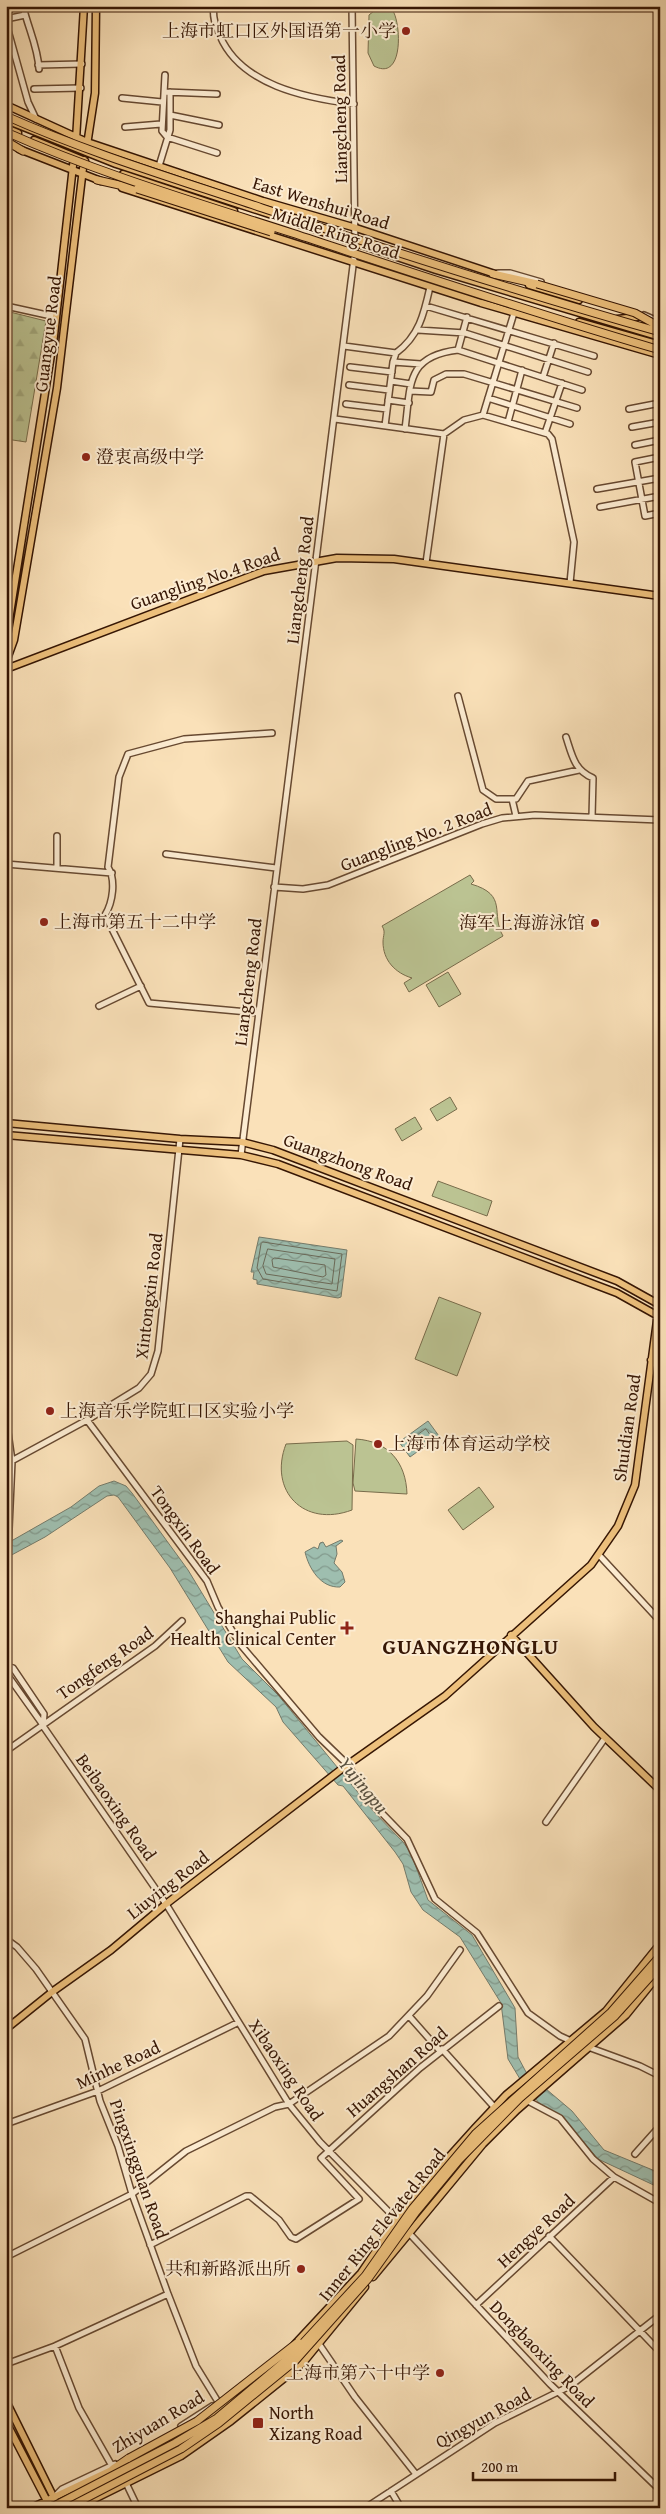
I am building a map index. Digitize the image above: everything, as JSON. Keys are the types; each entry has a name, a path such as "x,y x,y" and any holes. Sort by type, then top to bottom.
{"highway":[{"name":"Middle Ring Road","path":"6,116 72,143 163,175 554,302 660,332"},
{"name":"Middle Ring Road","path":"6,132 107,173 659,355"},
{"path":"6,143 23,151"},
{"path":"97,180 137,189 278,234 310,240"},
{"path":"493,274 537,284 635,313 660,324"},
{"name":"Inner Ring Elevated Road","path":"50,2508 175,2444 217,2418 291,2356 365,2276 412,2209 476,2133 611,2012 660,1956"},
{"name":"Inner Ring Elevated Road","path":"67,2508 181,2449 219,2423 295,2361 368,2279 416,2212 460,2160 520,2098 615,2016 660,1966"},
{"path":"113,2468 170,2438 224,2402 318,2326"}],"main road":[{"name":"Guangyue Road","path":"6,639 56,317 77,138 84,6"},
{"name":"Guangyue Road","path":"6,662 14,640 57,388 82,174 95,93 96,6"},
{"name":"East Wenshui Road","path":"6,105 87,142 209,183 356,228 493,274 660,324"},
{"name":"East Wenshui Road","path":"6,120 85,153 288,220 355,247 503,299 660,345"},
{"name":"East Wenshui Road","path":"6,128 84,160 287,228 660,337"},
{"path":"23,151 72,171 185,210 481,303 659,355"},
{"path":"193,189 209,183"},
{"path":"160,186 185,210"},
{"path":"263,201 288,220"},
{"path":"251,231 287,228"},
{"path":"481,303 503,299"},
{"path":"602,320 638,317"},
{"path":"599,328 631,347"},
{"name":"Guangling No.4 Road","path":"6,669 249,575 317,560 371,558 426,563 660,596"},
{"name":"Guangzhong Road","path":"6,1123 180,1139 242,1142 273,1150 616,1281 659,1303"},
{"name":"Guangzhong Road","path":"6,1135 240,1155 278,1164 617,1293 659,1317"},
{"name":"Shuidian Road","path":"346,1767 445,1696 511,1635 576,1580 599,1555 622,1519 635,1485 659,1317 659,1303"},
{"path":"652,1360 660,1357"},
{"path":"511,1635 605,1738 660,1790"},
{"name":"Liuying Road","path":"6,2029 52,1992 111,1950 166,1904 346,1767"},
{"path":"31,2508 173,2439 287,2353 360,2273 398,2221 412,2198 516,2086 606,2011 660,1944"},
{"path":"76,2508 181,2456 231,2420 302,2364 483,2144 529,2100 591,2048 626,2015 660,1973"},
{"path":"6,2401 59,2508"},
{"path":"6,2422 50,2508"}],"street":[{"path":"23,6 30,37 34,43 38,67 82,64"},
{"path":"214,6 216,25 221,38 227,51 242,67 266,81 298,93 330,101 354,104"},
{"name":"Liangcheng Road","path":"240,1155 335,419 355,247 352,6"},
{"path":"6,19 25,15"},
{"path":"6,23 28,102 36,119"},
{"path":"165,75 162,102 162,130 167,137 217,153"},
{"path":"34,89 81,88"},
{"path":"164,91 217,94"},
{"path":"159,166 170,130 170,92"},
{"path":"122,98 162,102"},
{"path":"170,115 219,124"},
{"path":"125,127 161,124"},
{"path":"493,274 510,273 536,280 637,311 660,324"},
{"path":"385,426 393,362 396,353 412,340 418,330 430,287"},
{"path":"6,306 56,317"},
{"path":"426,306 594,356"},
{"path":"483,415 514,313"},
{"path":"458,350 467,317"},
{"path":"418,330 462,333 504,344 588,372"},
{"path":"543,377 554,343"},
{"path":"344,346 396,353"},
{"path":"405,429 411,379 421,364 430,356 458,350 582,390"},
{"path":"393,362 421,364"},
{"path":"350,367 392,372"},
{"path":"508,422 522,370"},
{"path":"410,391 431,392 434,380 446,374 464,374 577,408"},
{"path":"390,381 411,384"},
{"path":"545,434 562,383"},
{"path":"349,385 390,390"},
{"path":"488,398 570,424"},
{"path":"388,400 408,403"},
{"path":"629,409 660,403"},
{"path":"346,404 387,409"},
{"path":"335,419 444,434 464,420 483,415 545,434 552,439 557,453 574,542 570,583"},
{"path":"632,427 660,422"},
{"path":"426,563 444,434"},
{"path":"635,445 660,440"},
{"path":"660,457 635,462 645,516 660,513"},
{"path":"597,489 660,478"},
{"path":"600,508 660,496"},
{"path":"458,696 483,790 496,799 516,798 528,781 579,770"},
{"path":"259,1013 149,1003 105,915 111,904 112,873 108,867 119,777 128,754 184,739 272,733"},
{"path":"566,737 575,766 593,778 592,817"},
{"path":"512,799 516,816"},
{"name":"Guangling No. 2 Road","path":"274,886 303,889 328,885 482,824 516,816 660,820"},
{"path":"57,836 57,868"},
{"path":"166,854 276,868"},
{"path":"6,864 112,873"},
{"path":"99,1006 141,986"},
{"name":"Xintongxin Road","path":"6,1464 87,1420 138,1388 148,1379 156,1363 180,1139"},
{"path":"6,1418 12,1461 7,1539 6,1596"},
{"name":"Tongxin Road","path":"87,1420 207,1581 218,1607 240,1644 346,1767 372,1802 411,1844 435,1899 477,1933 528,2013 541,2024 571,2041 640,2066 660,2076"},
{"path":"599,1555 660,1621"},
{"name":"Tongfeng Road","path":"6,1752 155,1646 182,1621"},
{"name":"Beibaoxing Road","path":"6,1666 13,1668 44,1714 43,1726"},
{"name":"Beibaoxing Road","path":"6,1673 166,1904"},
{"path":"546,1822 605,1738"},
{"name":"Xibaoxing Road","path":"166,1904 237,2023 289,2104 329,2151 408,2233"},
{"name":"Pingxingguan Road","path":"6,1939 23,1955 79,2027 85,2039 98,2091 168,2294 196,2366 231,2420"},
{"path":"6,2257 132,2194 186,2151 274,2107 289,2104 374,2047 409,2016 427,1996 460,1950"},
{"name":"Huangshan Road","path":"329,2151 441,2050 498,2006"},
{"path":"409,2016 507,2120"},
{"name":"Minhe Road","path":"6,2124 98,2091 237,2023"},
{"path":"529,2100 560,2118 593,2158 614,2177 660,2203"},
{"path":"635,2154 660,2126"},
{"path":"150,2245 246,2196 250,2196 279,2220 293,2238 299,2238 359,2199 320,2158 329,2151"},
{"name":"Hengye Road","path":"476,2305 614,2177"},
{"name":"Dongbaoxing Road","path":"408,2233 559,2394 660,2490"},
{"path":"549,2236 660,2352"},
{"path":"6,2364 55,2346 168,2294"},
{"name":"Qingyun Road","path":"365,2508 415,2473 512,2414 559,2394 660,2314"},
{"path":"319,2344 355,2397 415,2473"},
{"name":"Zhiyuan Road","path":"55,2346 81,2413 113,2468"},
{"name":"Zhiyuan Road","path":"126,2483 138,2508"},
{"path":"391,2491 401,2508"}],"green space":[{"path":"380,6 393,11 398,27 398,49 395,59 391,66 384,69 374,66 368,53 369,15"},
{"path":"6,311 46,321 26,442 6,439 9,419 6,418"},
{"path":"470,875 474,881 471,884 483,888 494,899 499,928 503,936 409,992 404,983 412,978 395,969 385,955 382,926"},
{"path":"448,972 461,994 439,1007 426,985"},
{"path":"450,1097 457,1109 437,1121 430,1109"},
{"path":"415,1117 422,1129 402,1141 395,1129"},
{"path":"438,1181 492,1201 487,1216 432,1196"},
{"path":"439,1297 481,1313 457,1376 415,1359"},
{"path":"356,1439 377,1444 393,1455 403,1472 407,1494 355,1491 353,1483"},
{"path":"347,1441 353,1445 352,1510 335,1514 319,1514 305,1509 294,1501 286,1490 282,1477 282,1461 286,1444"},
{"path":"479,1487 494,1507 463,1530 448,1510"}],"water":[{"path":"259,1237 347,1250 341,1297 257,1284 257,1280 253,1279 254,1272 251,1272"},
{"path":"428,1421 439,1436 410,1457 399,1442"},
{"path":"114,1481 126,1486 132,1493 188,1570 242,1659 278,1695 374,1812 403,1842 411,1853 428,1900 472,1935 515,2008 518,2057 526,2072 572,2111 604,2150 660,2173 660,2188 598,2159 561,2116 539,2103 520,2079 508,2059 501,2003 460,1937 423,1910 411,1892 403,1864 395,1852 343,1786 338,1785 283,1722 276,1707 228,1662 170,1568 118,1497 114,1495 107,1496 45,1537 6,1558 6,1544 71,1507 99,1486"},
{"path":"341,1540 343,1541 336,1546 337,1554 334,1563 342,1572 345,1582 340,1587 327,1584 317,1576 309,1565 305,1552 314,1547 318,1549 320,1543 323,1542 326,1547"}],"place":[{"name":"上海市虹口区外国语第一小学","path":"406,31"},
{"name":"澄衷高级中学","path":"86,457"},
{"name":"上海市第五十二中学","path":"44,922"},
{"name":"海军上海游泳馆","path":"595,923"},
{"name":"上海音乐学院虹口区实验小学","path":"50,1411"},
{"name":"上海市体育运动学校","path":"378,1444"},
{"name":"Shanghai Public Health Clinical Center","path":"347,1628"},
{"name":"共和新路派出所","path":"301,2269"},
{"name":"上海市第六十中学","path":"440,2373"},
{"name":"North Xizang Road","path":"258,2423"}],"district":[{"name":"GUANGZHONGLU","path":"471,1646"}],"water label":[{"name":"Yujingpu","path":"364,1785"}]}
